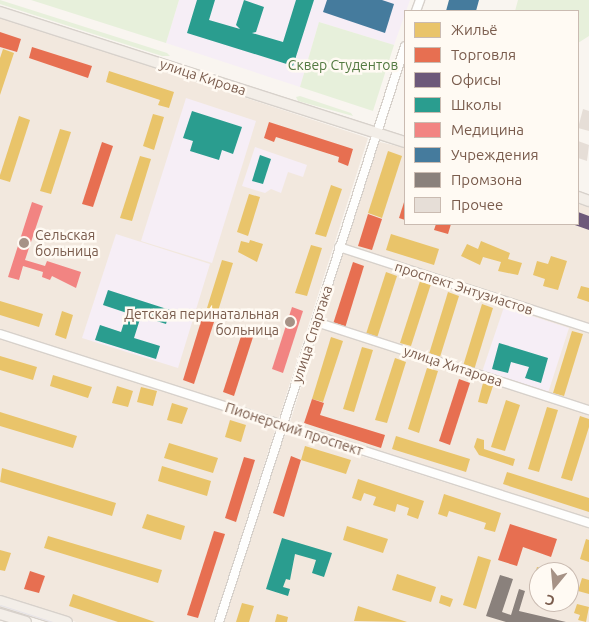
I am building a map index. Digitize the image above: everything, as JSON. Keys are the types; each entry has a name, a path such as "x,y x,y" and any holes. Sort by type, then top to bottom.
{"main road":[{"name":"улица Кирова","path":"0,12 404,142"},
{"path":"0,601 67,622"},
{"path":"0,614 26,622"}],"street":[{"name":"улица Спартака","path":"219,622 404,49"},
{"name":"проспект Энтузиастов","path":"339,247 589,328"},
{"name":"улица Хитарова","path":"316,322 589,410"},
{"name":"Пионерский проспект","path":"0,334 589,523"}],"shaded area":[{"path":"179,0 410,0 406,10 404,10 404,17 394,45 319,22 300,87 166,43"},
{"path":"0,17 368,138 214,622 76,622 0,597"},
{"path":"186,98 256,121 212,263 141,241"},
{"path":"380,142 404,148 404,225 579,225 579,204 589,207 589,521 290,422 377,145"},
{"path":"255,147 307,165 303,177 288,172 281,193 271,189 265,193 242,186"},
{"path":"116,234 210,264 178,368 82,338"},
{"path":"504,307 569,328 548,393 482,372"},
{"path":"289,433 589,528 589,622 222,622 281,438"}],"green space":[{"path":"0,0 167,53 170,56 162,56 0,4"},
{"path":"31,0 179,0 166,43"},
{"path":"518,0 589,0 589,36 579,42 579,10 515,10"},
{"name":"Сквер Студентов","path":"319,22 394,45 373,111 300,87"},
{"path":"300,96 351,113 353,116 298,101 296,97"}],"building: Жильё":[{"path":"3,49 14,53 0,95 0,58"},
{"path":"109,71 174,92 169,108 158,105 160,100 106,82"},
{"path":"153,114 164,117 154,150 143,146"},
{"path":"19,116 30,120 10,182 0,179 0,175"},
{"path":"60,129 71,132 51,194 40,191"},
{"path":"388,151 402,156 382,218 368,213"},
{"path":"140,156 151,159 132,221 120,218"},
{"path":"331,185 342,189 326,237 315,234"},
{"path":"249,194 260,197 248,236 237,232"},
{"path":"391,234 439,249 434,265 386,250"},
{"path":"250,240 263,244 257,262 238,252 241,241 249,243"},
{"path":"481,241 510,253 508,259 522,263 518,275 498,271 501,262 483,257 480,265 461,256 467,244 478,249"},
{"path":"311,245 322,248 307,296 295,293"},
{"path":"551,256 567,261 558,290 543,286 545,279 533,275 537,261 548,264"},
{"path":"222,260 233,263 218,311 207,308"},
{"path":"386,272 397,276 377,338 366,334"},
{"path":"420,281 431,284 411,346 400,343"},
{"path":"581,286 589,288 589,302 577,298"},
{"path":"448,292 459,296 440,357 429,354"},
{"path":"0,301 43,314 39,327 0,315"},
{"path":"482,304 493,308 474,370 463,366"},
{"path":"62,311 73,315 66,339 55,335"},
{"path":"572,331 583,334 564,396 553,393"},
{"path":"331,337 343,341 323,402 312,399"},
{"path":"362,347 373,350 354,412 343,409"},
{"path":"0,356 37,367 33,380 0,370"},
{"path":"395,358 406,362 387,423 375,420"},
{"path":"427,368 438,371 419,433 408,429"},
{"path":"53,375 92,387 88,398 50,386"},
{"path":"483,383 493,386 487,404 478,402"},
{"path":"117,386 133,391 128,407 112,403"},
{"path":"141,387 157,391 153,406 137,402"},
{"path":"506,400 520,405 505,451 491,447"},
{"path":"172,403 188,408 182,424 167,420"},
{"path":"547,407 558,410 539,472 528,469"},
{"path":"0,412 77,436 73,448 0,426"},
{"path":"580,416 589,419 589,427 572,481 561,478"},
{"path":"230,420 246,425 241,442 225,437"},
{"path":"396,436 470,459 466,472 392,449"},
{"path":"477,438 484,440 484,449 515,459 513,466 479,455 474,447"},
{"path":"169,443 218,458 213,473 164,458"},
{"path":"305,446 351,460 346,474 301,460"},
{"path":"162,466 211,481 207,496 158,481"},
{"path":"2,468 116,503 112,516 0,482"},
{"path":"507,472 589,498 589,512 503,484"},
{"path":"358,479 424,501 418,519 407,515 409,508 397,504 395,512 373,505 376,497 364,493 361,501 352,498"},
{"path":"444,494 501,513 495,532 484,529 486,523 449,511 447,517 438,514"},
{"path":"147,514 185,526 181,540 142,528"},
{"path":"347,526 388,539 383,553 343,540"},
{"path":"48,536 162,570 158,583 44,548"},
{"path":"586,539 589,540 589,562 580,559"},
{"path":"0,550 11,553 5,571 0,570"},
{"path":"478,556 491,560 476,609 463,605"},
{"path":"397,574 436,587 431,602 392,590"},
{"path":"582,578 589,580 589,594 579,591"},
{"path":"73,594 155,622 118,622 69,606"},
{"path":"441,595 453,599 450,607 439,603"},
{"path":"242,603 254,606 249,622 236,622"},
{"path":"579,604 589,607 586,622 578,620 580,615 574,613 579,612"},
{"path":"358,606 407,622 354,621"},
{"path":"277,614 288,617 287,622 275,622"}],"building: Торговля":[{"path":"0,32 21,39 17,52 0,47"},
{"path":"32,47 92,66 88,78 29,58"},
{"path":"269,122 353,149 348,166 338,162 339,157 276,137 274,142 264,138"},
{"path":"102,142 113,146 93,207 82,204"},
{"path":"404,202 404,220 399,218"},
{"path":"368,214 382,219 372,250 358,246"},
{"path":"436,225 451,225 448,234 434,230"},
{"path":"353,262 364,266 345,328 333,324"},
{"path":"202,318 214,322 194,384 183,380"},
{"path":"243,330 254,334 234,396 223,392"},
{"path":"459,379 470,383 450,445 439,441"},
{"path":"312,399 324,403 320,415 385,435 381,448 304,423"},
{"path":"291,456 301,460 284,517 273,513"},
{"path":"244,457 255,460 236,522 225,518"},
{"path":"510,524 557,539 551,557 523,547 517,566 498,560"},
{"path":"214,531 225,534 198,618 187,615"},
{"path":"30,571 45,576 39,593 24,589"}],"building: Офисы":[{"path":"579,212 589,216 589,230 575,225 579,225"}],"building: Школы":[{"path":"197,0 215,0 209,20 240,29 236,25 244,0 264,7 256,32 252,33 283,42 296,0 314,0 293,66 187,33"},
{"path":"192,111 242,127 233,154 222,150 219,160 190,151 193,141 183,138"},
{"path":"260,155 271,159 263,184 252,181"},
{"path":"108,290 170,310 166,324 141,316 134,338 160,346 156,359 95,340 100,325 121,332 127,313 103,305"},
{"path":"499,343 548,358 541,383 525,378 529,367 511,362 508,373 492,369"},
{"path":"282,538 332,553 324,577 312,573 316,560 295,554 290,580 286,579 283,587 290,589 288,596 266,589"}],"building: Медицина":[{"path":"32,202 43,206 25,260 45,266 47,261 81,272 76,288 52,276 50,280 42,277 43,272 23,266 19,280 8,277"},
{"path":"292,307 303,311 283,373 272,369"}],"building: Учреждения":[{"path":"327,0 382,0 394,4 385,33 323,12"},
{"path":"449,0 479,0 476,10 446,10"}],"building: Промзона":[{"path":"500,575 513,579 502,612 511,615 519,589 525,591 519,611 566,622 506,622 486,616"}],"building: Прочее":[{"path":"583,109 589,111 589,131 579,128"},
{"path":"579,141 589,145 587,161 579,158"}],"tram line":[{"path":"0,605 53,622"}],"place":[{"name":"Сельская больница","path":"24,243"},
{"name":"Детская перинатальная больница","path":"290,322"}]}
